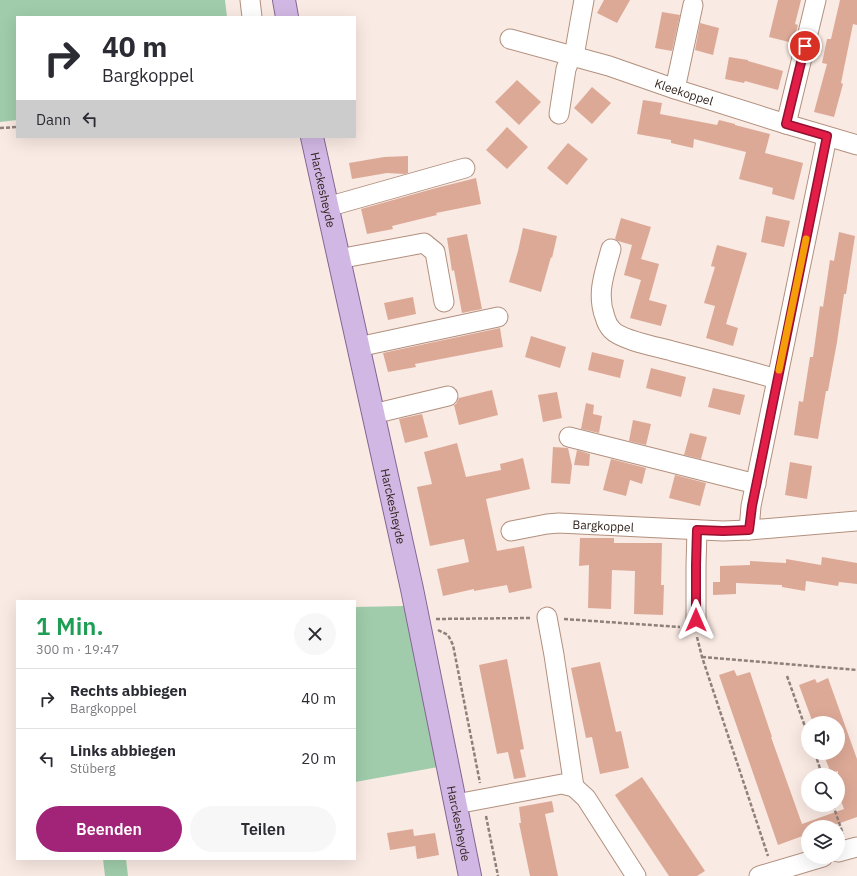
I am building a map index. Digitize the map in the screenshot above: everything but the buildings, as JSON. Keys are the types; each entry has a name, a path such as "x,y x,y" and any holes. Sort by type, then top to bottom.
{"main road":[{"path":"284,0 287,16"},
{"name":"Harckesheyde","path":"312,138 412,589 470,876"}],"street":[{"path":"250,0 252,16"},
{"path":"559,114 566,69 572,56 584,0"},
{"path":"786,124 816,0"},
{"path":"675,89 693,5"},
{"name":"Kleekoppel","path":"510,39 609,66 675,89 857,145"},
{"path":"749,530 756,484 827,136"},
{"path":"327,207 464,168"},
{"path":"338,259 424,243 435,252 444,302"},
{"path":"611,248 602,285 601,298 602,309 606,321 612,330 622,336 645,344 778,379"},
{"path":"358,347 498,318"},
{"path":"373,414 448,396"},
{"path":"568,437 756,484"},
{"name":"Bargkoppel","path":"511,531 558,523 723,531 857,520"},
{"path":"696,620 697,530"},
{"path":"547,617 574,787"},
{"path":"456,804 562,784 574,787 586,798 636,876"},
{"path":"766,874 801,864"}],"path":[{"path":"0,128 16,127"},
{"path":"696,620 697,640 766,874"},
{"path":"702,657 857,670"},
{"path":"787,676 801,716"},
{"path":"483,800 498,876"},
{"path":"835,812 848,849"}],"green space":[{"path":"0,0 225,0 227,16 16,16 16,120 0,122"},
{"path":"404,606 438,767 356,782 356,607"},
{"path":"103,860 126,860 128,876 105,876"}],"slow traffic":[{"path":"779,370 806,239"}],"route":[{"path":"696,620 697,530 749,530 752,506 827,136 786,124 805,46"}]}
